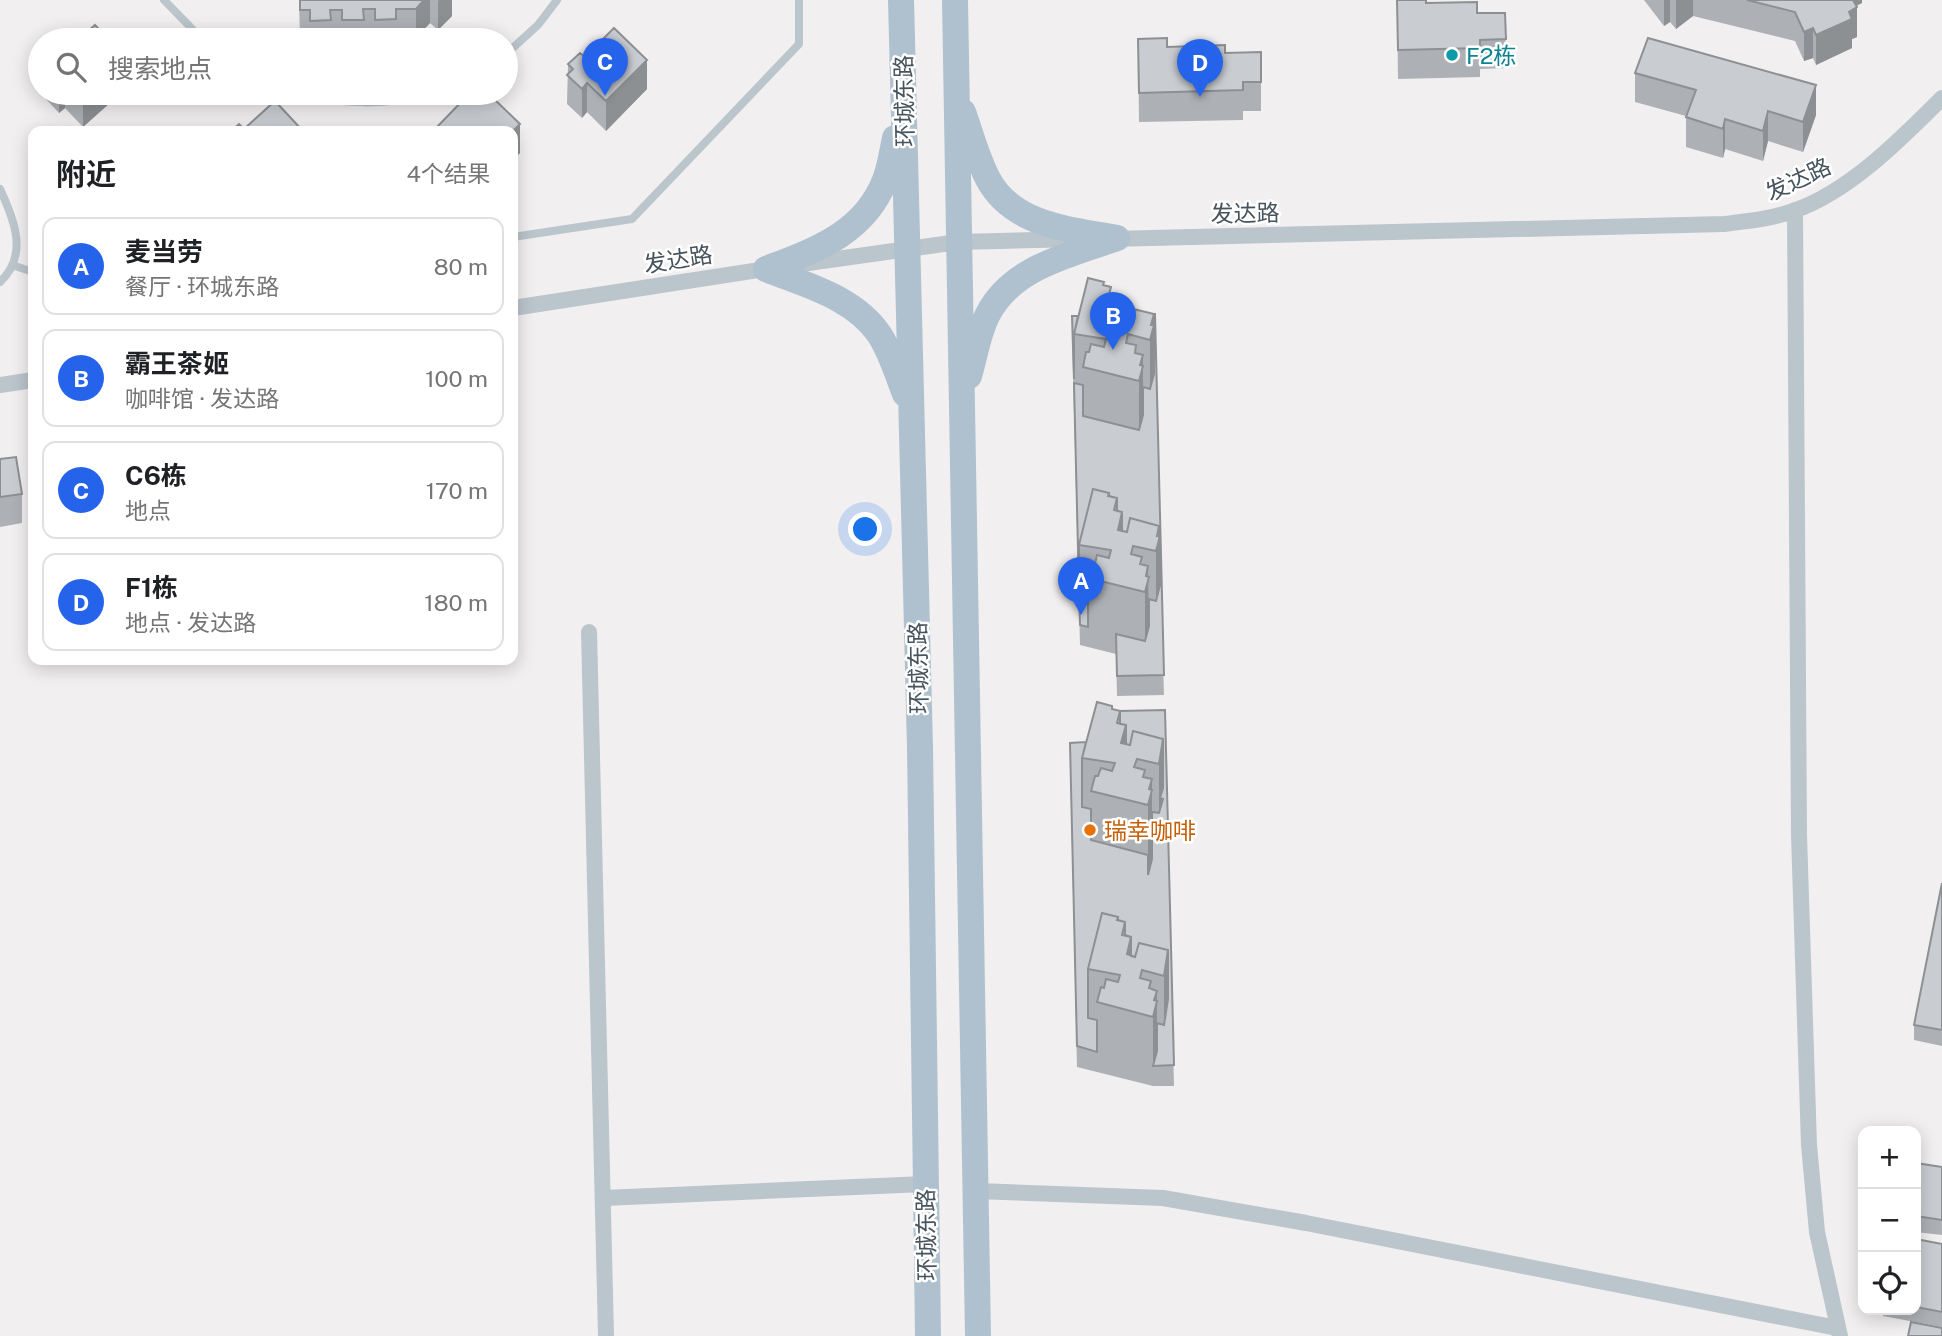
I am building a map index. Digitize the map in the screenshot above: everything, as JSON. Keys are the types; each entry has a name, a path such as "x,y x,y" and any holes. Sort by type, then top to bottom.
{"main road":[{"name":"环城东路","path":"901,0 920,747 928,1336"},
{"name":"环城东路","path":"955,0 978,1336"},
{"path":"956,93 988,178 1004,201 1016,211 1044,223 1117,238"},
{"path":"766,269 825,246 845,234 862,218 885,179 904,99"},
{"path":"961,404 983,327 1006,289 1030,271 1117,238"},
{"path":"766,269 839,299 866,319 886,347 912,411"}],"street":[{"name":"发达路","path":"518,307 907,247 958,242 1724,224 1762,220 1795,211 1839,187 1901,139 1942,98"},
{"path":"976,1191 1163,1198 1306,1223 1838,1332 1817,1231 1809,1131 1799,835 1795,211"},
{"path":"0,385 28,381"},
{"path":"589,632 606,1336"},
{"path":"604,1198 925,1184"}],"lane":[{"path":"164,0 191,28"},
{"path":"518,43 538,25 557,0"},
{"path":"518,236 632,219 799,44 799,0"},
{"path":"0,188 18,234 12,265 0,282"},
{"path":"12,265 28,270"}],"building":[{"path":"300,0 424,0 416,9 396,9 396,19 375,20 375,9 363,9 364,20 342,20 342,10 330,10 331,20 310,21 310,10 300,10"},
{"path":"1397,0 1426,0 1426,3 1477,2 1477,13 1505,13 1506,39 1480,40 1480,48 1398,50"},
{"path":"1747,0 1853,0 1857,7 1849,12 1852,19 1816,35 1813,28 1804,32 1795,12"},
{"path":"614,28 647,60 606,101 587,83 582,89 567,75 573,69 568,64 580,53 585,57"},
{"path":"1167,38 1167,47 1225,45 1225,53 1261,52 1261,82 1243,82 1243,90 1139,93 1138,39"},
{"path":"1648,38 1816,85 1803,122 1768,111 1763,131 1725,119 1723,129 1686,117 1696,90 1635,73"},
{"path":"271,105 279,105 298,126 247,126"},
{"path":"458,105 500,105 520,124 518,126 438,126"},
{"path":"1088,278 1104,282 1103,285 1111,287 1108,299 1117,301 1112,319 1121,321 1125,307 1154,314 1150,340 1128,334 1126,343 1136,345 1135,353 1143,355 1139,381 1083,367 1091,344 1104,347 1106,339 1074,334"},
{"path":"1154,314 1164,675 1117,676 1116,634 1145,641 1149,626 1149,599 1156,601 1160,585 1159,526 1130,518 1127,532 1122,531 1122,512 1117,511 1117,498 1093,489 1079,545 1079,591 1074,383 1083,385 1083,416 1139,430 1143,415 1143,387 1150,389 1154,374"},
{"path":"1072,316 1078,316 1074,334 1074,379"},
{"path":"16,457 22,494 0,497 0,459"},
{"path":"1093,489 1117,498 1114,510 1122,512 1118,530 1127,532 1130,518 1159,526 1157,536 1160,536 1156,551 1133,546 1131,554 1142,557 1140,564 1148,566 1146,576 1149,577 1145,592 1088,578 1097,555 1109,558 1111,550 1079,545"},
{"path":"1079,594 1088,596 1088,627 1080,625"},
{"path":"1097,702 1120,711 1117,723 1126,725 1121,743 1130,745 1133,731 1163,739 1159,764 1137,759 1134,767 1145,770 1143,777 1152,779 1148,805 1091,791 1095,776 1098,776 1101,768 1112,771 1115,763 1082,758"},
{"path":"1165,710 1174,1065 1153,1066 1157,1051 1157,1023 1164,1025 1168,999 1168,950 1139,943 1135,957 1131,956 1131,937 1125,935 1125,922 1118,920 1118,917 1102,913 1088,969 1088,1018 1097,1020 1097,1052 1077,1046 1070,743 1086,742 1082,758 1082,807 1091,809 1091,840 1148,855 1148,875 1152,859 1152,812 1159,813 1163,799 1160,798 1163,788 1163,739 1133,731 1130,745 1126,744 1126,725 1120,724 1120,711"},
{"path":"1942,883 1942,1030 1914,1025"},
{"path":"1102,913 1118,917 1117,920 1125,922 1122,935 1131,937 1127,954 1135,957 1139,943 1168,950 1164,976 1142,970 1140,978 1151,981 1149,988 1157,991 1153,1017 1097,1002 1106,979 1118,982 1120,975 1088,969"},
{"path":"1921,1164 1942,1167 1942,1220 1921,1217"},
{"path":"1921,1240 1942,1244 1942,1312 1921,1308"},
{"path":"1911,1322 1942,1328 1942,1336 1908,1336"}],"place":[{"name":"F2栋","path":"1452,55"},
{"name":"C6栋","path":"605,96"},
{"name":"F1栋","path":"1200,97"},
{"name":"霸王茶姬","path":"1113,350"},
{"name":"麦当劳","path":"1081,615"},
{"name":"瑞幸咖啡","path":"1090,830"}]}
